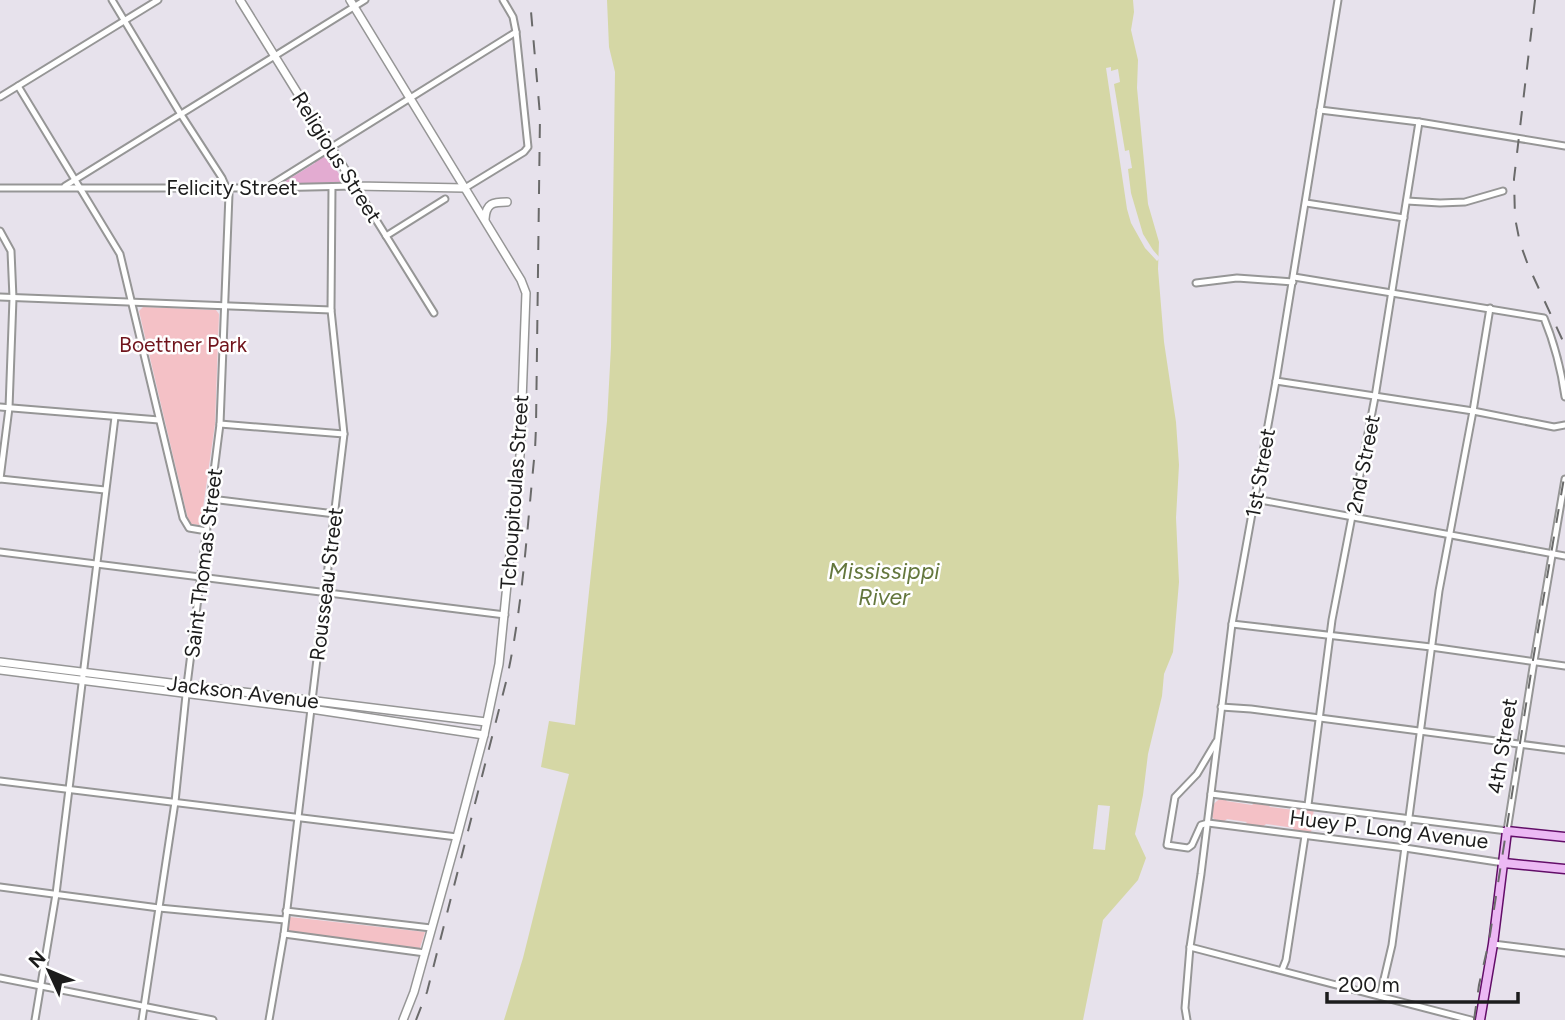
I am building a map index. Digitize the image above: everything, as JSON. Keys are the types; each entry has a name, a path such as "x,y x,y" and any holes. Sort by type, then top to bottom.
{"main road":[{"name":"Huey P. Long Avenue","path":"1507,831 1565,837"},
{"name":"4th Street","path":"1480,1020 1493,944 1507,831"},
{"name":"Huey P. Long Avenue","path":"1504,863 1565,869"}],"street":[{"path":"112,0 226,187"},
{"path":"0,97 158,0"},
{"name":"Religious Street","path":"240,0 434,313"},
{"path":"63,187 274,56 352,3 365,0"},
{"path":"465,188 528,148 516,32 513,17 503,0"},
{"name":"1st Street","path":"1187,1020 1185,1008 1190,947 1232,624 1276,382 1338,0"},
{"name":"Tchoupitoulas Street","path":"352,3 521,280 526,293 520,455 499,664 484,735 457,836 414,992 403,1020"},
{"path":"266,188 516,32"},
{"path":"18,86 120,254 186,524 193,530 206,531"},
{"path":"1320,110 1419,122 1565,146"},
{"name":"2nd Street","path":"1308,805 1329,636 1375,397 1419,122"},
{"name":"Saint Thomas Street","path":"142,1020 175,802 220,424 229,194 226,187"},
{"name":"Rousseau Street","path":"269,1020 284,934 344,434 331,310 332,187"},
{"name":"Felicity Street","path":"0,188 465,188"},
{"path":"1407,201 1465,202 1503,191"},
{"path":"386,236 445,199"},
{"path":"484,220 488,206 495,202 508,202"},
{"path":"1306,202 1404,218"},
{"path":"0,231 11,251 13,298 9,408 0,479 105,490"},
{"path":"1196,283 1237,278 1293,280 1392,292 1544,318 1555,344 1565,397"},
{"path":"0,297 331,310"},
{"path":"1381,996 1392,944 1439,591 1490,308"},
{"path":"1276,382 1473,411 1554,427 1565,425"},
{"path":"0,407 159,420"},
{"path":"35,1020 55,894 115,416"},
{"path":"220,424 344,434"},
{"name":"4th Street","path":"1507,831 1565,479"},
{"path":"211,499 334,514"},
{"path":"1255,499 1565,556"},
{"path":"0,552 505,615"},
{"path":"1232,624 1565,666"},
{"name":"Jackson Avenue","path":"0,662 187,689 486,722"},
{"name":"Jackson Avenue","path":"0,670 83,676"},
{"name":"Jackson Avenue","path":"187,689 484,735"},
{"path":"1221,707 1565,750"},
{"path":"1208,823 1201,825 1188,848 1167,845 1175,797 1198,774 1218,738"},
{"path":"0,780 457,836"},
{"name":"Huey P. Long Avenue","path":"1211,794 1507,831"},
{"name":"Huey P. Long Avenue","path":"1208,823 1504,863"},
{"path":"1282,970 1286,960 1305,836"},
{"path":"0,887 159,908 285,920"},
{"path":"286,911 431,928"},
{"path":"284,934 425,953"},
{"path":"1493,944 1565,953"},
{"path":"1190,947 1471,1020"},
{"path":"0,978 213,1020"}],"shaded area":[{"path":"323,155 325,158 328,156 342,179 340,183 286,183 285,179 315,163 315,160"}],"green space":[{"name":"Boettner Park","path":"143,307 216,310 219,314 215,424 199,525 191,524 188,519 139,311"},
{"path":"1224,797 1230,797 1226,801 1252,805 1257,801 1274,803 1269,807 1294,810 1300,807 1314,808 1311,833 1289,832 1294,828 1266,824 1261,828 1243,826 1247,822 1227,819 1222,823 1216,821 1211,814 1212,806"},
{"path":"290,917 425,932 420,948 288,932"}],"water":[{"name":"Mississippi River","path":"607,0 1133,0 1131,30 1138,60 1137,88 1148,204 1159,242 1158,269 1164,342 1176,422 1179,465 1176,518 1179,582 1173,652 1164,674 1135,834 1146,858 1138,880 1103,920 1083,1020 504,1020 523,958 569,774 541,767 549,721 575,725 607,421 611,347 615,72 609,47"}],"pier":[{"path":"1111,67 1111,71 1118,69 1120,82 1114,84 1125,151 1129,150 1132,168 1128,169 1131,193 1143,234 1160,258 1157,261 1145,248 1131,223 1127,209 1106,68"},
{"path":"1098,805 1110,806 1105,850 1093,849"}],"railway":[{"path":"416,1020 427,992 506,682 524,567 536,427 540,115 530,0"},
{"path":"1535,0 1514,179 1515,218 1528,265 1565,349"},
{"path":"1474,1020 1565,472"}]}
